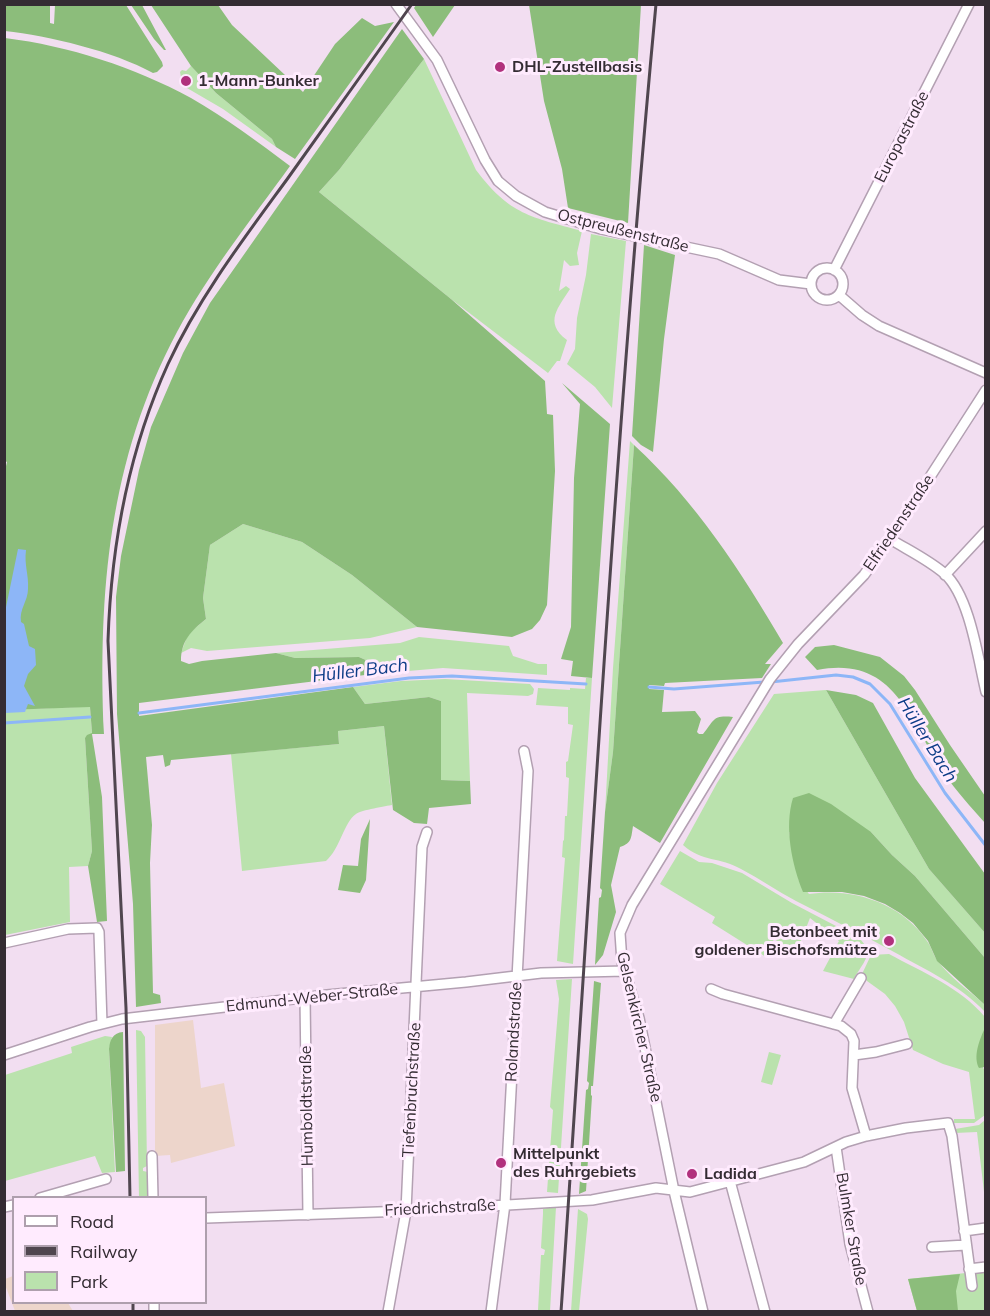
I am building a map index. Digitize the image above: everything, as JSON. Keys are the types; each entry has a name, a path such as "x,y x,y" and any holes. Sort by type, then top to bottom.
{"street":[{"name":"Ostpreußenstraße","path":"396,4 437,60 485,160 498,181 516,196 545,212 577,222 719,254 779,280 811,284"},
{"name":"Europastraße","path":"834,270 969,4"},
{"path":"820,270 834,270 842,280 843,288 839,295 829,300 819,298 812,291 813,277 820,270"},
{"path":"839,295 879,326 986,373"},
{"name":"Elfriedenstraße","path":"798,644 864,575 890,539 986,390"},
{"path":"945,575 986,531"},
{"path":"890,539 945,575 958,591 966,610 986,692"},
{"name":"Gelsenkircher Straße","path":"703,1311 674,1191 639,1018 625,971 620,942 626,917 757,699 798,644"},
{"name":"Rolandstraße","path":"491,1311 505,1204 528,771 524,751"},
{"name":"Tiefenbruchstraße","path":"388,1311 406,1210 422,848 427,832"},
{"path":"4,943 68,929 97,928 102,1024"},
{"name":"Edmund-Weber-Straße","path":"4,1055 123,1019 518,976 565,972 625,971"},
{"path":"834,1024 861,978"},
{"path":"711,989 841,1026 851,1034 854,1041 852,1088 866,1136"},
{"name":"Humboldtstraße","path":"305,998 308,1215"},
{"path":"854,1055 907,1044"},
{"name":"Friedrichstraße","path":"207,1218 592,1200 656,1188 690,1191 804,1162 846,1142 866,1136 948,1123 952,1136 964,1231"},
{"name":"Bulmker Straße","path":"836,1147 850,1244 868,1311"},
{"path":"152,1156 153,1196"},
{"path":"44,1196 106,1179"},
{"path":"730,1181 765,1311"},
{"path":"972,1286 964,1231 986,1228"},
{"path":"932,1247 966,1245"},
{"path":"969,1269 986,1267"}],"shaded area":[{"path":"193,1020 201,1088 224,1083 235,1146 171,1163 170,1155 155,1156 155,1025"},
{"path":"12,1276 12,1303 4,1282 5,1279"},
{"path":"12,1304 69,1304 73,1311 15,1311"}],"green space":[{"path":"5,4 50,5 50,23 54,24 55,5 126,5 163,66 153,73 100,51 5,31"},
{"path":"416,4 455,5 433,37 414,8"},
{"path":"131,5 142,5 166,50 154,39"},
{"path":"151,5 218,5 232,25 303,92 335,44 362,18 375,26 394,22 295,159 276,147 272,139 216,93 191,66"},
{"path":"529,5 641,5 628,223 568,208 562,169 544,101"},
{"path":"402,29 424,59 339,170 319,192 451,299 545,381 547,414 553,415 555,471 547,605 540,620 532,629 512,637 417,627 352,575 302,542 243,524 210,545 203,598 206,619 185,642 181,661 189,664 276,653 295,658 359,657 370,662 373,674 139,703 139,716 353,687 365,704 429,697 441,701 441,780 470,781 471,804 429,808 427,824 414,823 393,810 384,726 338,731 339,744 171,760 170,765 165,767 163,755 146,757 152,825 150,863 153,993 160,995 161,1003 136,1007 133,904 117,714 116,597 121,556 139,470 151,427 183,353 210,303"},
{"path":"5,38 77,52 147,77 204,106 242,130 290,166 216,268 177,332 154,380 136,429 122,478 113,528 103,630 104,734 92,734 102,797 107,921 97,922 88,866 92,851 85,738 92,733 90,707 5,710 4,474 7,462 5,461"},
{"path":"424,59 476,170 488,185 500,197 523,212 582,231 577,253 579,265 570,266 564,260 559,291 566,286 570,289 555,314 556,327 567,340 560,361 557,361 548,373 451,299 319,192 339,170"},
{"path":"191,66 216,93 272,139 276,147 223,109 187,88 185,86 191,83 188,76 181,77 180,72 186,71"},
{"path":"591,234 626,241 612,408 595,387 567,364 575,349 577,318 586,275"},
{"path":"644,245 675,255 653,452 632,436"},
{"path":"562,383 610,424 592,678 571,676 573,661 561,659 571,627 574,478 580,404"},
{"path":"630,441 634,445 613,752 605,812 613,668"},
{"path":"634,445 678,490 716,538 783,643 765,664 771,664 762,678 665,683 664,686 649,685 649,689 664,690 662,712 695,711 701,719 697,732 699,734 703,734 717,718 733,717 660,843 633,826 629,842 620,847 611,885 616,912 603,955 595,965 599,898 602,890 600,888 605,812 613,752"},
{"path":"243,524 302,542 352,575 417,627 370,638 207,651 191,648 181,653 188,634 206,619 203,598 210,545"},
{"path":"419,637 509,646 513,656 538,664 547,664 547,675 443,668 373,674 370,662 359,657 295,658 276,653 400,643"},
{"path":"834,645 880,657 904,676 985,796 985,823 949,780 897,696 883,682 865,672 844,668 817,670 805,657 815,647"},
{"path":"586,678 592,678 573,964 557,961 565,858 562,857 563,841 569,778 566,777 566,762 573,725 568,724 568,707 536,705 538,688 585,689"},
{"path":"445,679 530,684 534,689 533,694 528,696 467,693 470,781 441,780 441,701 429,697 365,704 353,687 401,681"},
{"path":"826,690 929,869 985,933 985,958 915,876 871,832 789,832 799,881 809,894 825,892 859,896 890,908 904,917 917,928 935,957 954,979 985,1005 985,1012 954,986 930,972 741,869 704,857 683,845 717,783 774,694"},
{"path":"826,690 856,695 873,703 915,778 985,874 985,933 929,869"},
{"path":"87,705 90,707 92,734 85,738 92,851 88,866 69,867 70,922 5,935 4,710"},
{"path":"384,726 392,805 356,814 348,823 335,850 326,861 242,871 231,754 339,744 338,731"},
{"path":"809,793 831,804 871,832 915,876 985,958 985,1005 937,961 928,941 913,923 900,913 864,896 842,892 803,892 790,846 789,821 793,798"},
{"path":"370,819 366,880 360,893 338,890 343,865 358,866 361,839"},
{"path":"680,851 699,862 712,863 742,873 792,903 859,938 867,949 867,954 854,979 823,971 839,941 810,918 796,953 774,939 766,957 712,923 715,917 660,884"},
{"path":"889,954 952,989 975,1006 985,1017 983,1069 985,1067 985,1115 974,1123 954,1123 954,1119 975,1119 969,1072 943,1064 913,1050 904,1022 895,1006 862,974 871,955"},
{"path":"572,979 558,1193 547,1192 553,1110 550,1107 559,999 556,980"},
{"path":"594,981 601,983 593,1086 591,1086 586,1191 579,1194 586,1090 589,1083 587,1081"},
{"path":"136,1030 141,1031 145,1037 147,1166 143,1168 143,1171 148,1172 148,1196 139,1196"},
{"path":"984,1030 985,1067 979,1068 977,1054"},
{"path":"123,1032 125,1171 116,1172 109,1049 113,1037"},
{"path":"105,1036 112,1037 109,1049 115,1172 102,1173 95,1156 5,1181 5,1075 72,1053 71,1047"},
{"path":"769,1052 781,1055 772,1085 761,1082"},
{"path":"985,1120 984,1192 977,1132 955,1133 955,1129 979,1125"},
{"path":"556,1207 550,1311 538,1310 541,1255 544,1255 545,1250 541,1248 543,1209"},
{"path":"578,1209 587,1214 588,1219 579,1311 571,1311"},
{"path":"985,1271 985,1311 917,1311 908,1279"},
{"path":"960,1274 956,1291 958,1311 917,1311 908,1279"}],"water":[{"path":"18,549 26,550 28,584 21,622 24,624 29,646 35,649 36,665 28,674 24,686 35,706 28,704 25,712 5,713 5,612"}],"waterway":[{"name":"Hüller Bach","path":"771,682 836,675 853,677 870,684 890,704 945,793 986,846"},
{"name":"Hüller Bach","path":"139,713 409,678 452,676 586,684"},
{"name":"Hüller Bach","path":"649,687 674,689 764,682"},
{"name":"Hüller Bach","path":"4,723 90,717"}],"railway":[{"path":"130,1196 126,1008 108,641 113,570 132,465 154,397 168,364 208,291 412,4"},
{"path":"561,1312 604,658 641,167 656,4"},
{"path":"133,1304 133,1312"}],"place":[{"name":"DHL-Zustellbasis","path":"500,67"},
{"name":"1-Mann-Bunker","path":"186,81"},
{"name":"Betonbeet mit goldener Bischofsmütze","path":"889,941"},
{"name":"Mittelpunkt des Ruhrgebiets","path":"501,1163"},
{"name":"Ladida","path":"692,1174"}]}
